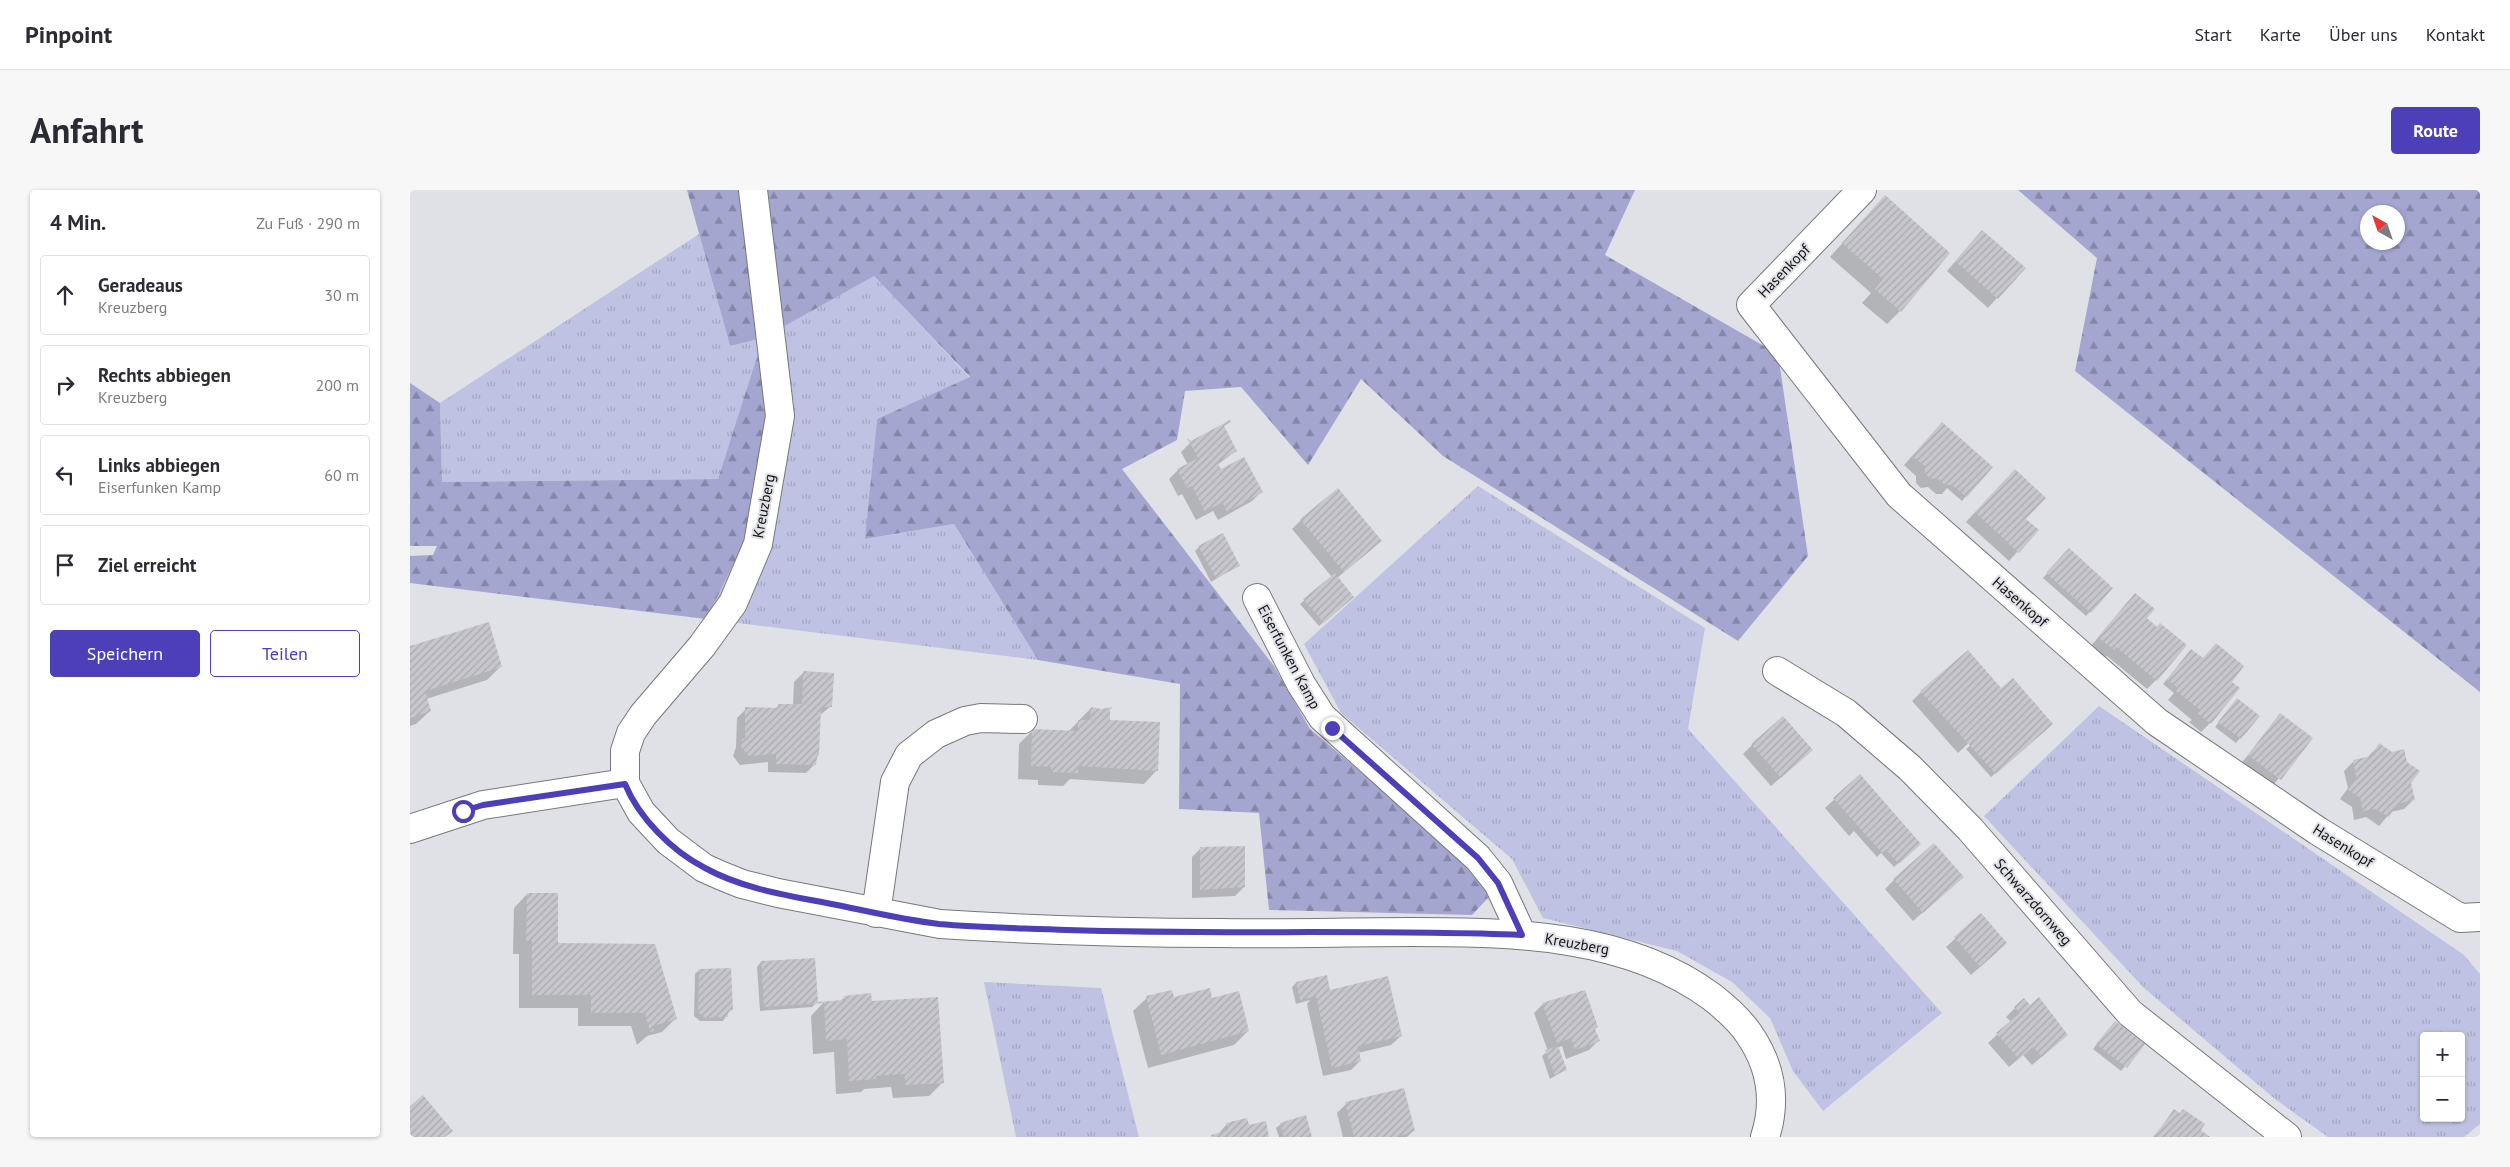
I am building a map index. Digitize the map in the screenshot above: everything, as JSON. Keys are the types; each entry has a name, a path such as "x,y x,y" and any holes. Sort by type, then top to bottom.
{"street":[{"name":"Kreuzberg","path":"753,190 780,416 758,544 733,603 702,646 643,715 631,733 625,751 625,784 630,796 654,827 668,841 704,868 742,884 876,913 940,924 1101,931 1222,933 1449,932 1522,935 1612,950 1643,959 1699,988 1723,1006 1747,1030 1762,1054 1769,1074 1772,1105 1771,1120 1765,1137"},
{"name":"Hasenkopf","path":"1862,190 1751,305 1899,495 2157,722 2318,831 2460,918 2480,917"},
{"name":"Eiserfunken Kamp","path":"1257,598 1301,684 1322,717 1478,858 1498,883 1522,935"},
{"name":"Schwarzdornweg","path":"1777,670 1846,713 1910,768 1970,829 2130,1013 2287,1137"},
{"path":"876,913 895,782 909,755 936,734 965,721 981,718 1023,719"},
{"path":"410,830 483,805 625,784"}],"green space":[{"path":"687,190 1635,190 1605,255 1778,354 1808,556 1738,641 1443,456 1361,379 1308,465 1241,387 1185,391 1177,440 1122,469 1274,666 1310,729 1481,873 1488,898 1472,915 1269,910 1259,813 1179,809 1180,684 1038,660 954,524 865,539 877,419 970,377 874,276 763,338 730,346"},
{"path":"2018,190 2480,190 2480,692 2075,371 2097,258"},
{"path":"699,234 730,346 763,338 873,275 970,378 877,419 866,539 954,524 1038,660 706,619 767,457 763,340 718,479 442,482 440,403"},
{"path":"763,338 767,457 756,519 706,619 410,583 410,556 433,555 437,546 410,546 410,383 440,403 442,482 718,479"},
{"path":"1478,486 1705,628 1688,729 1942,1013 1823,1111 1793,1071 1770,1018 1732,982 1677,951 1543,918 1512,859 1341,713 1304,644"},
{"path":"2099,706 2464,955 2480,974 2480,1124 2464,1137 2328,1137 2275,1099 2144,988 1984,816"},
{"path":"984,982 1101,988 1139,1137 1016,1137"}],"building":[{"path":"1885,195 1950,253 1901,312 1875,289 1883,279 1842,243"},
{"path":"1982,230 2026,268 1998,299 1955,261"},
{"path":"1230,420 1231,422 1224,426 1237,451 1217,462 1221,469 1244,457 1263,492 1227,512 1222,502 1205,512 1192,486 1187,488 1177,469 1198,458 1187,438 1191,441"},
{"path":"1942,422 1993,467 1967,497 1952,485 1945,485 1937,478 1931,479 1925,474 1925,466 1912,456"},
{"path":"2015,469 2046,498 2026,519 2039,530 2019,553 1975,512"},
{"path":"1338,488 1382,541 1344,572 1300,519"},
{"path":"1223,533 1240,566 1216,578 1198,546"},
{"path":"2069,548 2113,588 2091,613 2046,573"},
{"path":"1335,573 1354,597 1324,623 1303,599"},
{"path":"2135,593 2155,609 2147,618 2157,627 2160,623 2187,645 2157,681 2116,647 2114,650 2098,637"},
{"path":"489,622 502,667 425,691 431,711 410,718 410,646"},
{"path":"2216,643 2244,666 2232,682 2240,688 2211,724 2197,713 2200,710 2176,691 2178,688 2167,679 2191,649 2203,658"},
{"path":"1968,650 2001,688 2013,678 2053,724 1996,774 1920,691"},
{"path":"803,671 834,673 832,707 821,707 819,755 817,755 816,765 776,764 776,754 749,756 741,747 742,739 745,738 745,707 778,708 778,704 802,704"},
{"path":"2237,698 2260,716 2241,739 2218,722"},
{"path":"1091,707 1101,709 1113,707 1110,710 1110,720 1160,722 1158,771 1078,766 1078,773 1051,772 1051,767 1031,766 1032,729 1078,731 1078,720 1090,720"},
{"path":"2280,713 2313,738 2281,780 2248,755"},
{"path":"1783,716 1813,750 1781,778 1751,744"},
{"path":"2379,743 2392,752 2404,749 2407,762 2420,771 2411,783 2415,800 2397,804 2389,817 2376,809 2363,811 2360,798 2348,790 2356,778 2353,760 2371,756"},
{"path":"1860,774 1921,844 1899,864 1886,850 1882,853 1833,798"},
{"path":"1934,843 1964,877 1923,913 1893,879"},
{"path":"1245,846 1245,887 1200,890 1200,847"},
{"path":"527,893 558,893 558,943 655,944 677,1019 653,1026 654,1031 650,1032 645,1013 591,1013 591,995 532,995 532,941 526,941"},
{"path":"1981,913 2007,943 1980,967 1954,937"},
{"path":"815,958 818,1002 844,1000 844,996 871,993 872,1001 938,997 944,1083 906,1085 904,1074 876,1076 876,1079 849,1081 847,1039 826,1041 824,1003 764,1007 761,961"},
{"path":"731,968 733,1010 728,1011 728,1017 705,1018 698,1012 699,969"},
{"path":"1327,975 1330,990 1388,976 1402,1036 1358,1046 1361,1061 1332,1068 1316,996 1300,1000 1296,982"},
{"path":"1210,988 1212,998 1239,991 1249,1031 1161,1055 1146,996 1172,990 1174,997"},
{"path":"1585,990 1598,1027 1595,1029 1600,1041 1575,1050 1571,1038 1557,1043 1542,1003"},
{"path":"2039,997 2068,1035 2042,1057 2033,1047 2019,1059 1996,1033 2020,1013 2014,1007 2024,998 2030,1005"},
{"path":"2115,1021 2145,1044 2127,1068 2096,1044"},
{"path":"1558,1046 1567,1070 1555,1075 1545,1050"},
{"path":"1404,1088 1415,1131 1396,1137 1354,1137 1345,1102"},
{"path":"423,1095 453,1131 445,1137 410,1137 410,1106"},
{"path":"2174,1109 2180,1113 2183,1109 2205,1124 2201,1130 2210,1137 2154,1137"},
{"path":"1306,1115 1312,1137 1284,1137 1280,1123"},
{"path":"1247,1118 1249,1125 1266,1121 1269,1137 1212,1137 1211,1135 1228,1130 1226,1123"}],"route":[{"path":"463,811 483,805 625,784 630,796 654,827 687,857 704,868 742,884 778,893 909,920 940,924 1120,932 1449,932 1522,935 1498,883 1478,858 1332,728"}]}
